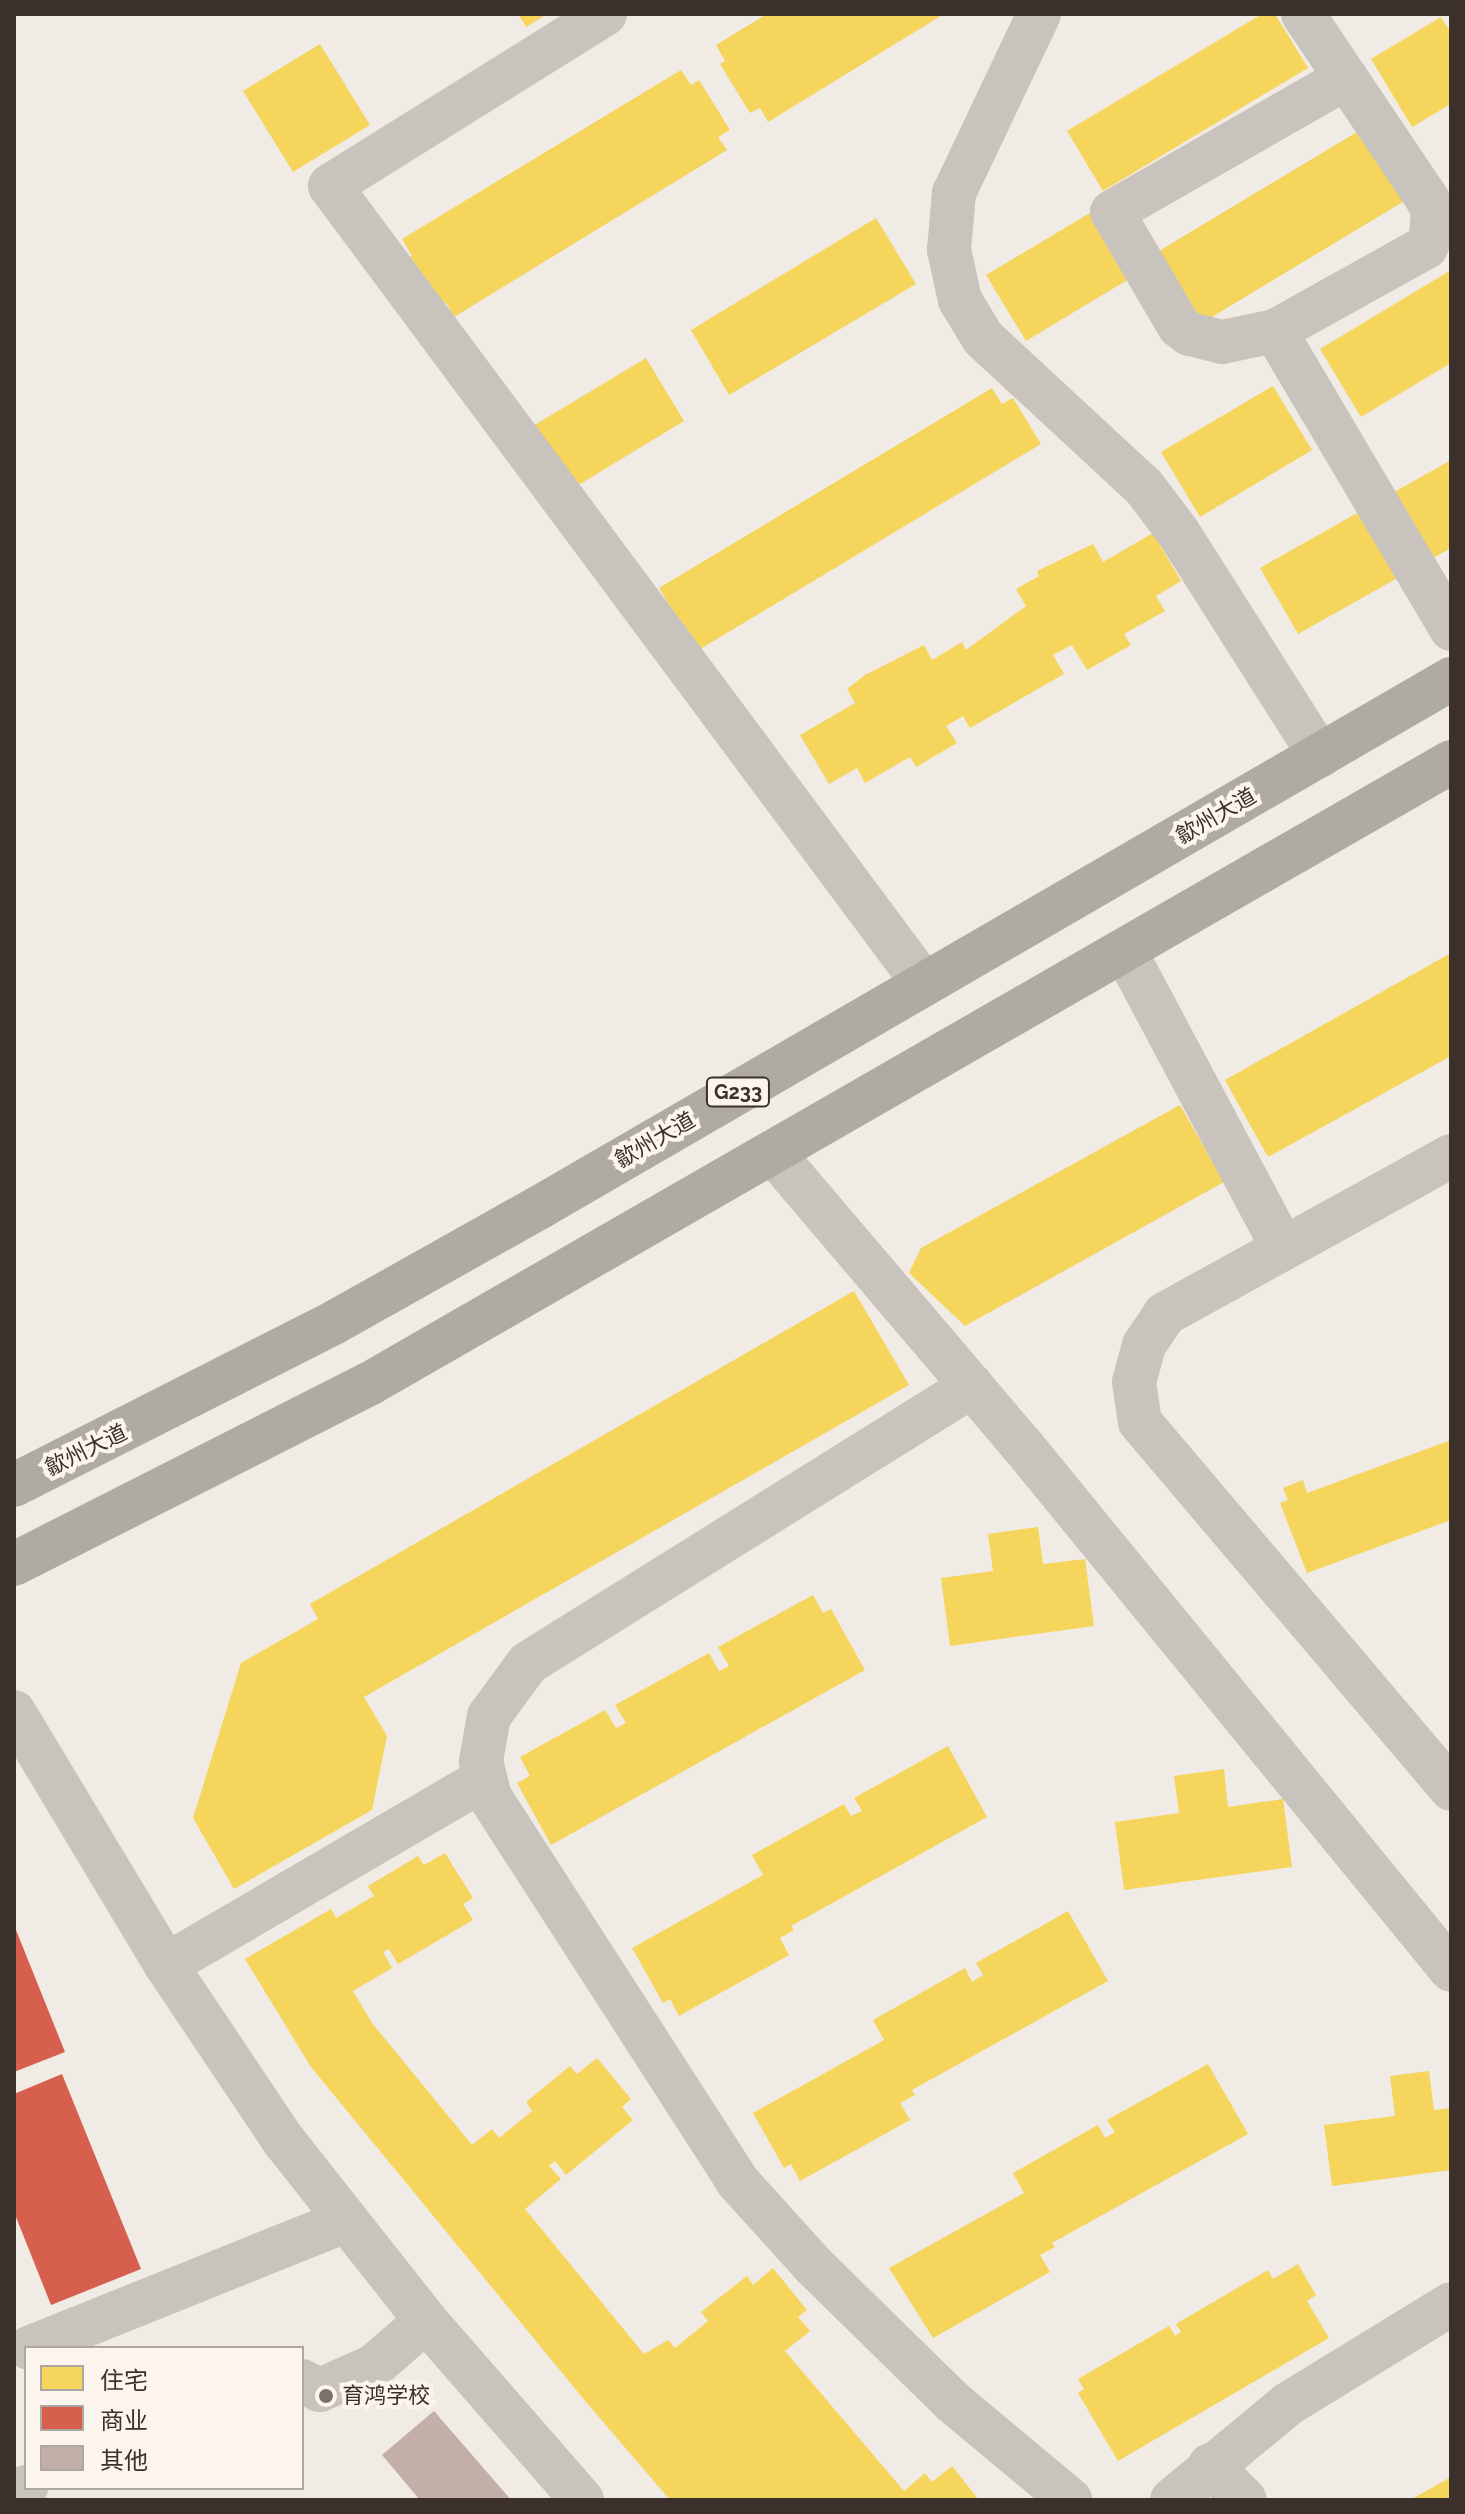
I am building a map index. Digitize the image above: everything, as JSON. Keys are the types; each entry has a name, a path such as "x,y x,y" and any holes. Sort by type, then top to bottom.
{"highway":[{"name":"歙州大道","path":"14,1485 335,1322 1451,679"},
{"path":"14,1564 369,1384 774,1154 1451,762"}],"street":[{"path":"605,14 330,186 924,984"},
{"path":"1039,14 954,193 949,250 960,300 983,338 1144,487 1178,532 1320,756"},
{"path":"1303,14 1428,200 1431,236 1426,247 1275,331 1222,342 1189,334 1179,326 1112,212 1346,78"},
{"path":"1275,331 1451,629"},
{"path":"1125,951 1283,1248"},
{"path":"774,1154 972,1386 1451,1970"},
{"path":"1451,1156 1165,1314 1153,1328 1134,1382 1140,1422 1451,1789"},
{"path":"972,1386 528,1663 489,1716 483,1738 484,1779 498,1811 737,2181 814,2266 953,2402 1070,2500"},
{"path":"14,1712 166,1965 345,2221 426,2321 582,2500"},
{"path":"166,1965 484,1779"},
{"path":"32,2346 345,2221"},
{"path":"1172,2500 1210,2465 1327,2378 1451,2304"},
{"path":"304,2382 320,2390 374,2366 426,2321"},
{"path":"1210,2465 1245,2500"}],"building: 住宅":[{"path":"518,14 547,14 526,27"},
{"path":"767,14 944,14 768,122 760,108 750,113 720,64 725,61 716,45"},
{"path":"1262,14 1275,14 1308,68 1103,191 1067,131"},
{"path":"1441,17 1451,33 1451,104 1412,127 1371,59"},
{"path":"320,44 370,125 293,172 243,91"},
{"path":"681,70 691,85 699,80 730,130 718,137 727,150 454,317 446,303 436,308 406,259 412,256 402,239"},
{"path":"1362,129 1406,200 1202,323 1159,251"},
{"path":"1090,213 1129,279 1026,341 986,275"},
{"path":"876,218 916,284 729,395 691,330"},
{"path":"1451,270 1451,363 1361,417 1320,349"},
{"path":"646,358 684,421 567,492 528,429"},
{"path":"1273,386 1312,450 1200,517 1161,452"},
{"path":"992,388 1002,404 1013,398 1041,444 697,651 659,588"},
{"path":"1451,460 1451,548 1298,634 1260,568"},
{"path":"1153,533 1181,581 1156,596 1165,611 1124,634 1131,645 1087,670 1072,645 1053,655 1064,674 970,728 963,716 946,726 957,743 916,767 910,757 865,783 857,768 829,784 800,735 855,703 847,689 865,675 924,645 932,660 962,642 966,650 1026,606 1016,589 1039,576 1037,571 1093,544 1103,562"},
{"path":"1451,953 1451,1056 1268,1157 1225,1080"},
{"path":"1180,1105 1224,1182 965,1326 909,1273 921,1248"},
{"path":"854,1291 909,1385 364,1697 387,1736 372,1810 234,1889 193,1818 241,1663 318,1619 310,1604"},
{"path":"1451,1440 1451,1520 1307,1573 1280,1503 1288,1500 1283,1488 1303,1480 1307,1493"},
{"path":"1038,1527 1043,1564 1085,1559 1094,1626 950,1646 941,1578 993,1571 988,1534"},
{"path":"813,1595 823,1613 831,1609 865,1670 551,1845 517,1783 530,1776 520,1757 605,1710 616,1728 626,1723 615,1705 709,1653 719,1671 729,1666 718,1647"},
{"path":"948,1746 987,1817 791,1926 794,1930 780,1938 789,1955 679,2016 670,1999 663,2003 632,1948 763,1875 752,1855 844,1804 851,1816 862,1811 854,1798"},
{"path":"1224,1769 1228,1807 1283,1799 1292,1867 1124,1890 1115,1822 1179,1813 1174,1776"},
{"path":"445,1853 473,1898 463,1904 473,1920 398,1964 389,1949 383,1952 392,1968 353,1991 372,2023 472,2145 492,2129 499,2138 532,2111 526,2102 570,2066 577,2074 597,2058 631,2099 622,2107 633,2120 566,2175 555,2161 549,2166 561,2179 525,2209 644,2354 668,2340 675,2348 708,2321 701,2312 747,2276 753,2285 773,2268 807,2310 798,2317 810,2331 785,2351 904,2491 925,2473 932,2482 952,2466 979,2500 670,2500 586,2402 311,2067 245,1959 331,1909 336,1918 374,1896 368,1886 418,1856 424,1865"},
{"path":"1068,1911 1108,1981 912,2090 915,2095 900,2103 910,2120 800,2181 791,2164 784,2168 753,2113 884,2040 873,2020 965,1968 972,1982 983,1975 976,1963"},
{"path":"1208,2064 1248,2134 1052,2243 1055,2247 1040,2255 1050,2272 933,2338 889,2268 1024,2193 1013,2173 1098,2125 1105,2138 1115,2132 1107,2120"},
{"path":"1429,2071 1434,2110 1451,2108 1451,2170 1332,2186 1324,2125 1395,2116 1390,2076"},
{"path":"1298,2264 1316,2295 1307,2301 1329,2338 1118,2461 1078,2393 1084,2389 1078,2379 1169,2326 1175,2336 1181,2332 1176,2324 1268,2270 1273,2279"},
{"path":"1451,2477 1451,2500 1410,2500"}],"building: 商业":[{"path":"14,1925 65,2052 14,2072"},
{"path":"62,2074 141,2269 51,2305 14,2212 14,2094"}],"building: 其他":[{"path":"434,2411 511,2500 420,2500 382,2455"}],"place":[{"name":"育鸿学校","path":"326,2396"}]}
